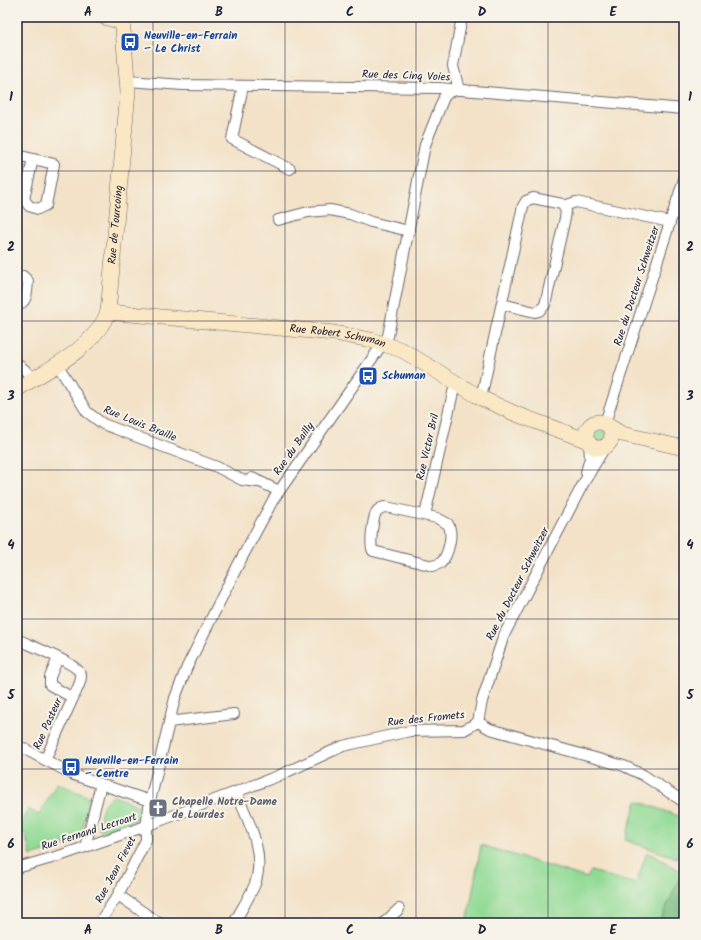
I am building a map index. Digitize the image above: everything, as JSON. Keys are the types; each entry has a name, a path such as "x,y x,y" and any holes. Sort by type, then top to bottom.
{"main road":[{"path":"104,17 122,20"},
{"name":"Rue de Tourcoing","path":"17,388 57,364 92,336 103,323 108,312 128,81 122,20"},
{"name":"Rue Robert Schuman","path":"108,312 334,333 384,344 406,352 455,384 481,398 516,414 548,425 588,442"},
{"name":"Rue Robert Schuman","path":"548,425 572,428 602,425"},
{"path":"602,425 586,433 588,442 596,447 622,442 684,455"},
{"path":"602,425 612,436 607,445"},
{"path":"602,425 622,434 684,448"}],"street":[{"path":"457,90 453,66 462,17"},
{"name":"Rue des Cinq Voies","path":"128,81 243,86 457,90 684,109"},
{"path":"243,86 232,139 290,169"},
{"name":"Rue du Bailly","path":"146,826 150,801 169,722 186,666 255,532 278,491 384,344 389,333 427,138 444,97 448,92 457,90"},
{"path":"17,155 54,164 46,205 38,209 29,206 24,199 33,159"},
{"name":"Rue du Docteur Schweitzer","path":"602,425 670,222 679,211 684,179"},
{"path":"481,398 502,304 525,204 530,199 538,198 559,202 564,206 566,218 545,305 539,311 535,312 502,304"},
{"path":"564,206 576,202 670,222"},
{"path":"278,220 308,212 330,210 350,214 371,222 409,231"},
{"path":"17,278 23,276 28,281 26,300 23,303 17,304"},
{"path":"17,364 25,370 32,379"},
{"name":"Rue Louis Braille","path":"57,364 87,412 110,428 217,468 242,480 257,482 278,491"},
{"name":"Rue Victor Bril","path":"426,515 455,384"},
{"name":"Rue du Docteur Schweitzer","path":"583,484 589,462 588,442"},
{"name":"Rue du Docteur Schweitzer","path":"478,722 482,701 504,636 583,484 607,445"},
{"path":"386,507 426,515 442,520 448,524 451,530 446,554 438,565 433,566 376,553 371,549 370,545 376,514 380,509 386,507"},
{"name":"Rue Pasteur","path":"17,639 76,667 81,673 73,698 45,760"},
{"name":"Rue Pasteur","path":"58,658 50,677 50,685 73,698"},
{"path":"169,722 234,714"},
{"name":"Rue des Fromets","path":"146,826 286,772 343,746 410,731 464,730 478,722 490,729 624,766 644,775 684,802"},
{"path":"17,745 74,775 150,801"},
{"path":"85,847 101,784"},
{"path":"234,923 255,884 258,865 256,844 236,792"},
{"name":"Rue Fernand Lecroart","path":"17,868 146,826"},
{"name":"Rue Jean Fievet","path":"99,923 118,895 146,840 146,826"},
{"path":"118,895 159,923"},
{"path":"384,923 399,909"}],"green space":[{"path":"596,428 602,428 606,432 606,438 602,442 596,442 592,438 592,432"},
{"path":"57,783 89,797 81,839 77,842 31,856 25,833 21,834 17,831 28,809 39,815"},
{"path":"114,796 137,805 140,810 135,821 105,832 99,828 102,809 106,801"},
{"path":"637,801 684,818 684,836 677,858 625,840"},
{"path":"481,845 587,878 591,871 636,884 647,852 683,872 659,923 467,923"},
{"path":"684,869 684,916 681,923 659,923"}],"place":[{"name":"Neuville-en-Ferrain – Le Christ","path":"130,42"},
{"name":"Schuman","path":"368,376"},
{"name":"Neuville-en-Ferrain – Centre","path":"71,767"},
{"name":"Chapelle Notre-Dame de Lourdes","path":"158,808"}]}
